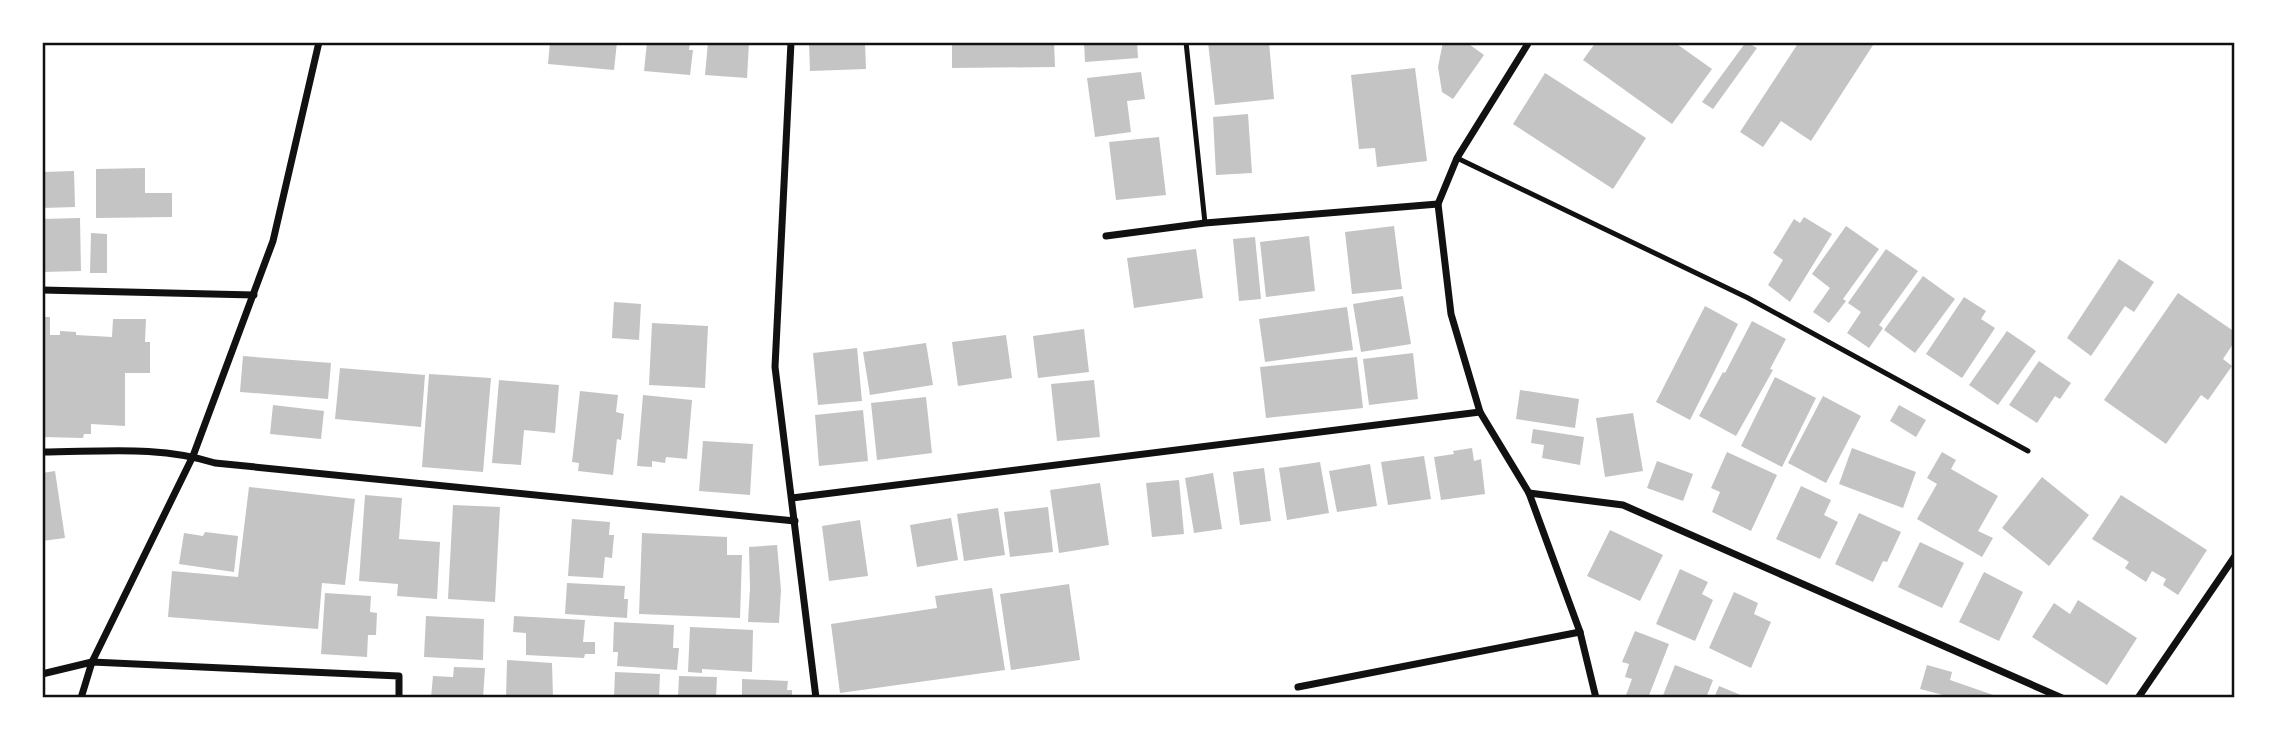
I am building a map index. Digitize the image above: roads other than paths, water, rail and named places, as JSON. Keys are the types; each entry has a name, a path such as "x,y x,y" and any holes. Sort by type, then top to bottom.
{"street":[{"path":"81,698 92,662 193,456 254,295 273,241 319,42"},
{"path":"791,42 775,367 816,698"},
{"path":"1529,42 1457,158 1437,204 1451,314 1479,412 1529,494 1580,632 1597,698"},
{"path":"1106,236 1205,223 1437,204"},
{"path":"42,290 254,295"},
{"path":"792,498 1479,412"},
{"path":"42,452 157,451 193,456 215,463 795,521"},
{"path":"1529,494 1623,505 2062,698"},
{"path":"2140,697 2235,556"},
{"path":"1298,687 1580,632"},
{"path":"42,674 92,662 399,676 399,698"}],"lane":[{"path":"1186,42 1205,223"},
{"path":"1457,158 1748,298 2028,451"}]}
